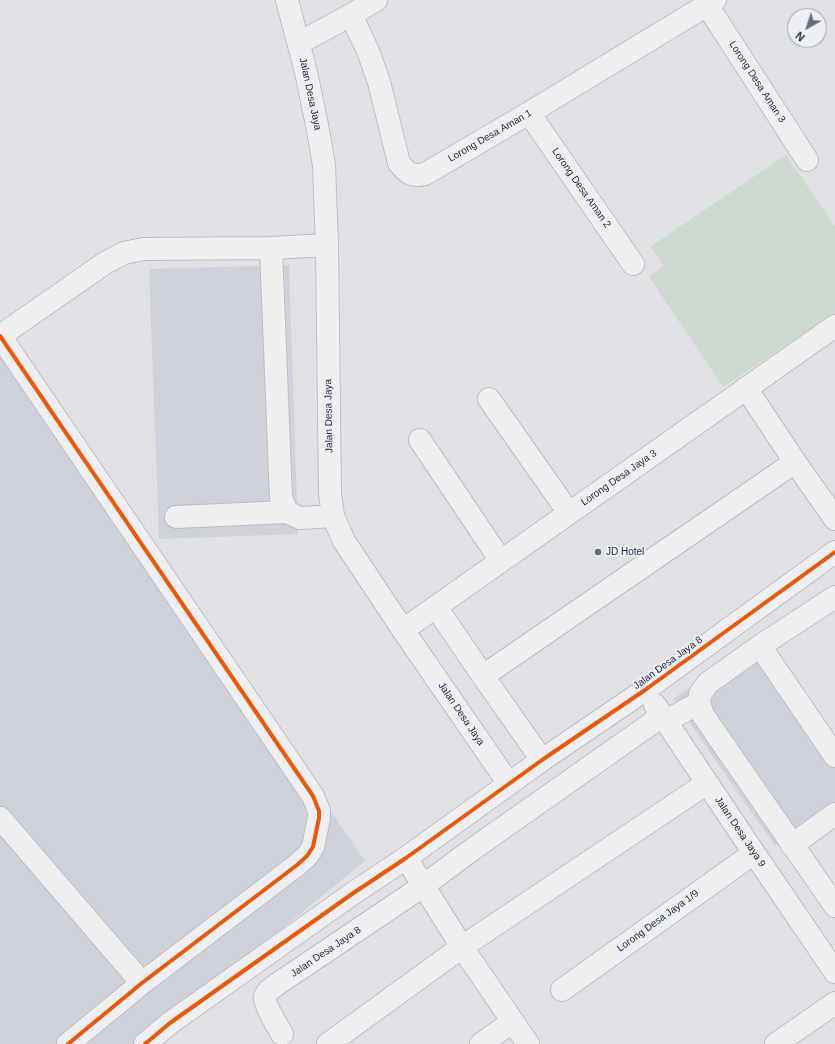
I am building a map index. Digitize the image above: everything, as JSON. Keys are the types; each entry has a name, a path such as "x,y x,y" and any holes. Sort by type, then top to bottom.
{"street":[{"name":"Jalan Desa Jaya","path":"287,0 299,43 324,165 327,245 330,493 333,516 344,541 509,784"},
{"path":"299,43 376,0"},
{"name":"Lorong Desa Aman 1","path":"351,15 368,51 379,82 399,163 405,171 416,176 424,174 529,113 711,2"},
{"name":"Lorong Desa Aman 3","path":"711,2 807,160"},
{"name":"Lorong Desa Aman 2","path":"529,113 633,264"},
{"path":"68,1044 142,983 307,856 313,847 319,811 313,796 0,336 105,263 124,253 143,249 271,248 327,245"},
{"path":"271,248 281,498 287,512"},
{"name":"Lorong Desa Jaya 3","path":"404,630 835,326"},
{"path":"746,388 835,519"},
{"path":"489,398 570,513"},
{"path":"420,440 501,561"},
{"path":"483,676 795,462"},
{"path":"176,517 287,512 300,518 333,516"},
{"name":"Jalan Desa Jaya 8","path":"145,1044 170,1023 352,894 406,858 542,760 645,690 835,552"},
{"path":"832,604 760,646 708,684 700,694 699,703 703,715 835,906"},
{"path":"436,607 542,760"},
{"path":"760,646 835,756"},
{"name":"Jalan Desa Jaya 9","path":"645,690 835,972"},
{"name":"Jalan Desa Jaya 8","path":"282,1034 265,998 268,992 276,985 423,886 480,844 664,719 699,703"},
{"path":"328,1044 462,947 707,782"},
{"path":"792,844 835,814"},
{"path":"0,818 142,983"},
{"name":"Lorong Desa Jaya 1/9","path":"562,990 754,853"},
{"path":"406,858 462,947 528,1044"},
{"path":"776,1044 835,1003"},
{"path":"481,1044 512,1022"}],"shaded area":[{"path":"786,155 835,226 835,313 723,387 649,277 664,266 650,247"},
{"path":"289,265 298,534 159,539 149,269"},
{"path":"0,332 365,861 140,1044 0,1044"},
{"path":"750,645 835,767 835,804 775,846 673,699"}],"cycle path":[{"path":"0,336 313,796 319,811 313,847 307,856 142,983 68,1044"},
{"path":"145,1044 170,1023 352,894 406,858 542,760 645,690 835,552"}],"place":[{"name":"JD Hotel","path":"598,552"}]}
